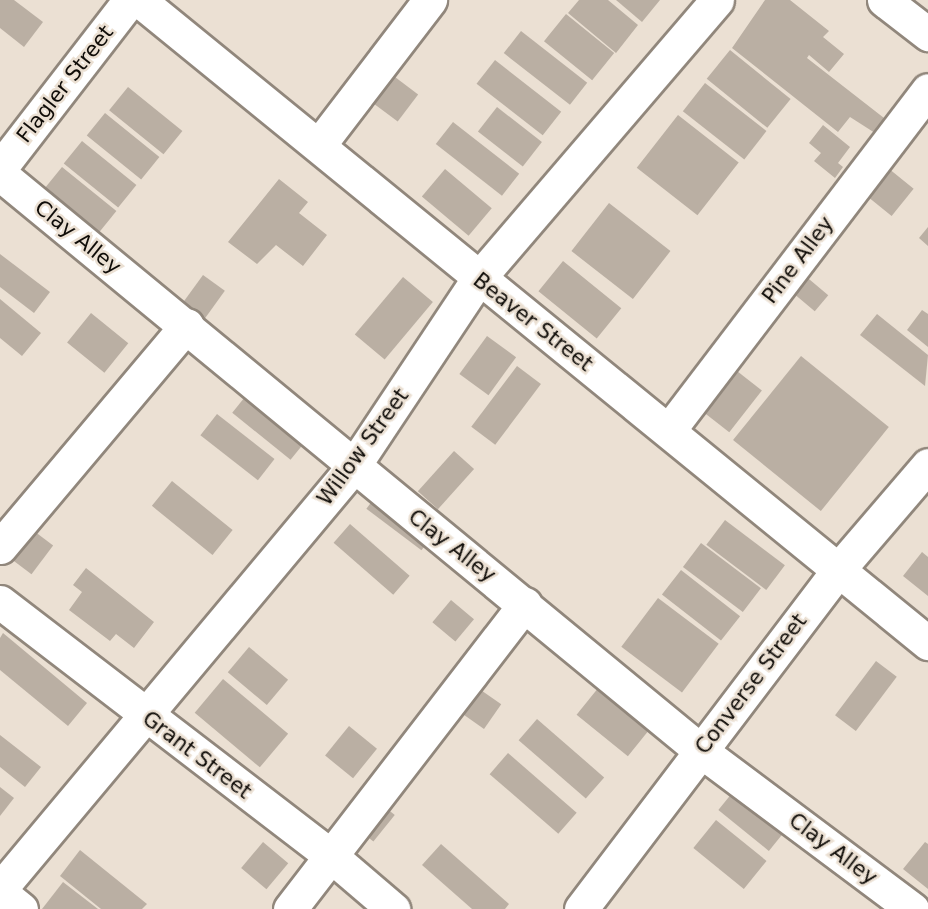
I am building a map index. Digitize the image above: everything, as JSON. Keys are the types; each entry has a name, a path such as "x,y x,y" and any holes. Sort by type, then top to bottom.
{"street":[{"name":"Flagler Street","path":"0,168 130,0"},
{"name":"Beaver Street","path":"139,0 319,145 478,279 669,430 928,643"},
{"path":"319,145 430,0"},
{"name":"Willow Street","path":"0,891 353,467 478,279 717,0"},
{"path":"884,0 928,34"},
{"name":"Pine Alley","path":"669,430 928,90"},
{"name":"Clay Alley","path":"0,174 187,326 353,467 525,604 701,751 896,904"},
{"path":"0,547 187,326"},
{"name":"Converse Street","path":"582,909 838,570 928,465"},
{"name":"Grant Street","path":"0,602 331,856 393,909"},
{"path":"290,909 525,604"},
{"path":"0,891 21,909"}],"building":[{"path":"0,0 14,0 43,22 24,47 0,28"},
{"path":"579,0 608,0 638,25 616,53 568,13"},
{"path":"616,0 660,0 642,22"},
{"path":"765,0 790,0 829,31 823,37 844,54 829,72 809,55 807,58 884,118 875,133 850,117 838,132 732,48"},
{"path":"566,14 614,53 592,80 544,41"},
{"path":"521,31 587,83 570,105 504,53"},
{"path":"730,50 791,99 767,128 707,79"},
{"path":"495,60 561,112 543,135 477,84"},
{"path":"391,74 418,94 398,122 371,101"},
{"path":"705,83 766,131 744,159 683,111"},
{"path":"128,87 182,131 164,154 109,110"},
{"path":"497,107 542,142 523,167 478,131"},
{"path":"105,113 159,157 141,180 87,136"},
{"path":"678,115 739,162 697,215 637,168"},
{"path":"453,122 519,174 502,196 436,144"},
{"path":"823,125 850,147 838,163 843,167 835,178 814,161 821,153 809,143"},
{"path":"82,141 136,185 118,208 64,164"},
{"path":"62,167 116,211 98,234 44,190"},
{"path":"888,168 914,189 892,216 866,195"},
{"path":"445,169 492,208 469,236 422,197"},
{"path":"279,179 308,202 299,213 327,235 303,266 276,245 257,264 228,242"},
{"path":"609,203 670,251 633,299 571,251"},
{"path":"928,227 928,246 919,238"},
{"path":"0,254 50,292 34,313 0,287"},
{"path":"563,261 621,308 597,339 538,291"},
{"path":"803,274 828,295 815,311 790,290"},
{"path":"203,275 225,291 205,318 183,303"},
{"path":"403,277 433,302 385,360 355,334"},
{"path":"0,299 41,333 22,356 0,338"},
{"path":"922,310 928,314 928,347 907,330"},
{"path":"91,313 128,343 104,373 67,343"},
{"path":"877,314 928,355 925,386 860,335"},
{"path":"487,336 516,357 488,395 459,374"},
{"path":"801,356 889,427 821,511 733,440"},
{"path":"728,364 762,390 729,432 695,406"},
{"path":"517,366 541,384 495,445 471,427"},
{"path":"253,387 311,434 291,460 232,413"},
{"path":"217,414 275,459 258,480 200,435"},
{"path":"454,451 474,469 438,509 418,491"},
{"path":"172,481 233,530 212,555 152,506"},
{"path":"379,492 434,534 421,550 366,509"},
{"path":"725,520 785,565 766,590 706,545"},
{"path":"350,524 410,576 393,595 334,543"},
{"path":"26,525 53,545 31,574 4,554"},
{"path":"701,543 761,588 743,612 683,567"},
{"path":"922,552 928,557 928,596 903,576"},
{"path":"86,568 154,622 134,648 116,634 110,641 69,610 82,592 73,585"},
{"path":"681,570 740,616 721,641 662,594"},
{"path":"658,598 719,644 682,692 621,647"},
{"path":"451,600 474,619 455,641 432,622"},
{"path":"3,633 87,703 68,726 0,670 0,638"},
{"path":"249,647 288,680 267,705 228,672"},
{"path":"876,661 897,677 856,731 835,715"},
{"path":"223,679 288,734 260,767 195,713"},
{"path":"603,682 654,724 628,756 577,715"},
{"path":"475,686 501,704 484,729 458,711"},
{"path":"537,719 604,777 586,799 519,740"},
{"path":"349,726 377,749 353,778 325,756"},
{"path":"0,735 41,767 25,787 0,767"},
{"path":"508,753 577,813 558,834 490,774"},
{"path":"741,782 792,823 769,851 718,810"},
{"path":"0,787 14,798 0,816"},
{"path":"380,803 395,815 373,841 359,829"},
{"path":"716,820 767,861 744,889 693,848"},
{"path":"263,842 288,863 266,889 241,868"},
{"path":"925,842 928,844 928,889 903,869"},
{"path":"441,844 509,904 505,909 472,909 422,865"},
{"path":"80,850 147,904 142,909 101,909 60,876"},
{"path":"63,882 98,909 42,909"}]}
